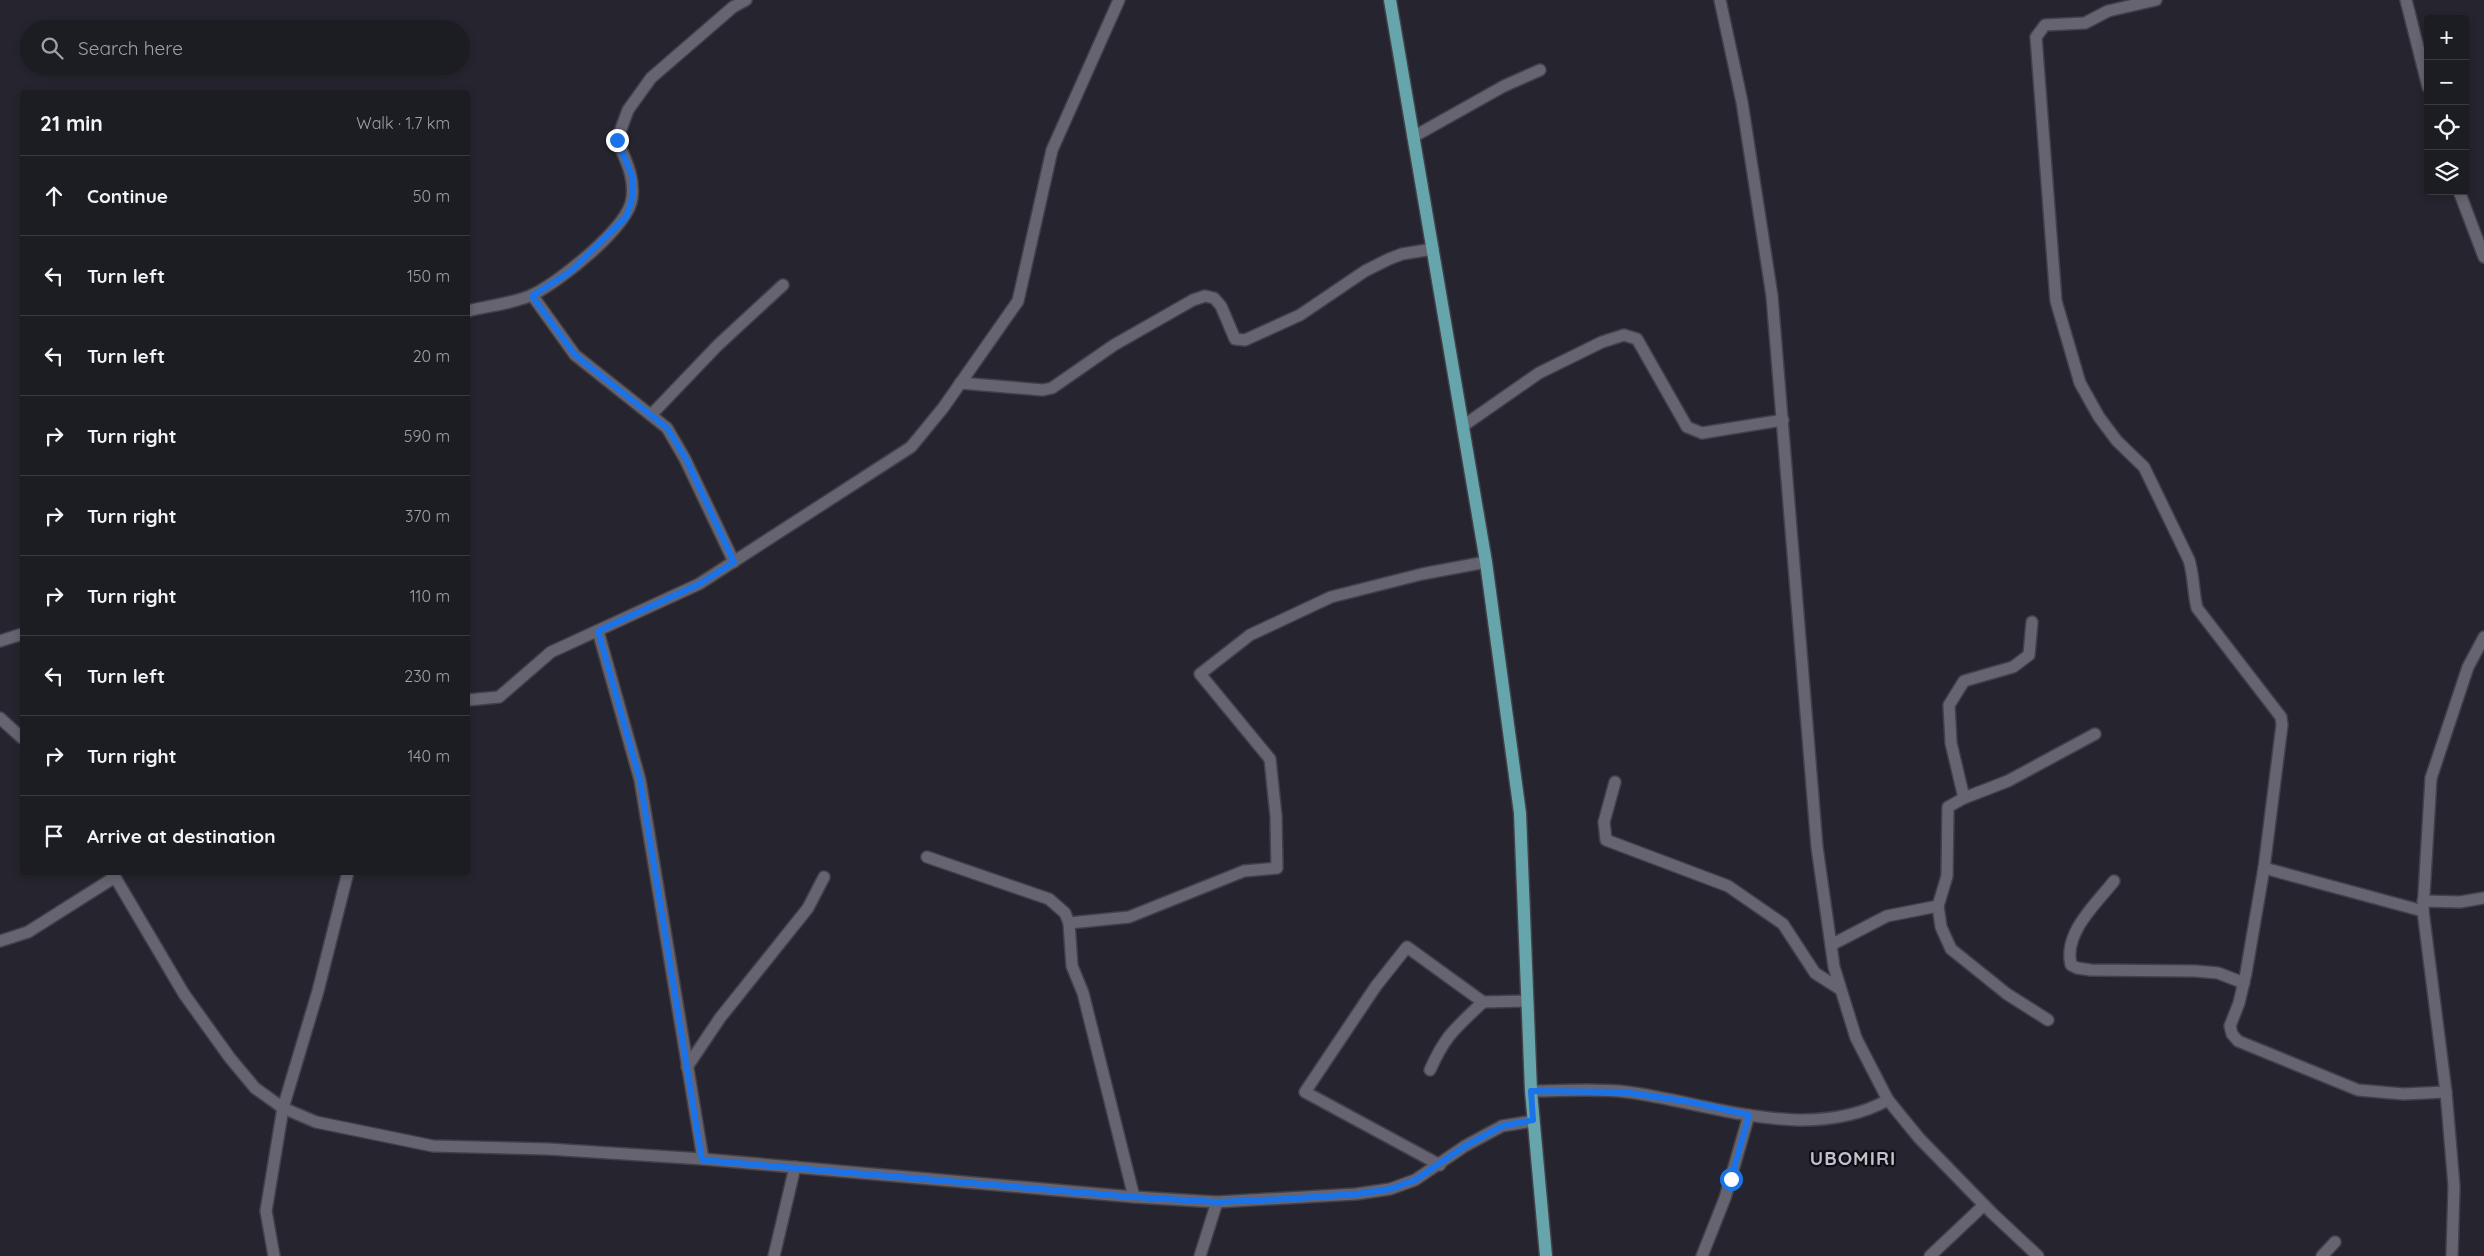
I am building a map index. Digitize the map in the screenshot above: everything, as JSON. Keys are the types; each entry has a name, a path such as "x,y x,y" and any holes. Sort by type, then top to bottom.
{"main road":[{"path":"1390,0 1486,562 1520,813 1531,1091 1546,1256"}],"street":[{"path":"470,311 532,296 571,271 626,217 632,199 632,176 617,140 628,110 651,78 733,7 746,0"},
{"path":"470,700 499,697 551,652 699,584 911,447 943,408 1018,301 1052,150 1119,0"},
{"path":"1720,0 1742,102 1761,214 1772,296 1784,420 1817,847 1831,945 1840,989 1856,1038 1888,1100 1919,1138 1984,1205 2038,1256"},
{"path":"2156,0 2108,11 2085,23 2045,25 2036,37 2056,301 2080,383 2099,418 2144,468 2189,560 2193,571 2194,594 2198,608 2281,717 2282,725 2264,868 2244,983 2230,1026 2232,1034 2238,1041 2358,1090 2402,1094 2446,1092"},
{"path":"2406,0 2424,71"},
{"path":"1413,136 1504,86 1540,70"},
{"path":"2461,195 2484,257"},
{"path":"960,383 1043,390 1052,388 1114,344 1192,300 1205,296 1214,298 1221,306 1235,339 1245,340 1300,315 1365,271 1389,259 1402,254 1432,249"},
{"path":"651,415 718,345 784,286"},
{"path":"532,296 575,355 667,428 686,459 734,562"},
{"path":"1463,426 1539,373 1602,342 1624,335 1637,338 1688,428 1702,433 1784,420"},
{"path":"1069,923 1129,917 1244,871 1277,868 1276,816 1270,759 1200,674 1250,635 1331,597 1422,574 1486,562"},
{"path":"1964,798 1951,743 1949,705 1964,681 2013,667 2028,656 2032,622"},
{"path":"598,631 640,780 702,1160"},
{"path":"0,641 20,635"},
{"path":"2452,1256 2454,1186 2446,1092 2423,906 2431,778 2468,667 2484,637"},
{"path":"0,718 20,736"},
{"path":"2048,1020 2007,994 1951,950 1941,927 1938,906 1947,876 1948,807 1964,798 2008,781 2095,734"},
{"path":"1614,782 1604,822 1606,840 1728,886 1783,924 1815,973 1840,989"},
{"path":"928,858 1050,899 1065,913 1069,923 1072,966 1083,993 1134,1197"},
{"path":"2264,868 2423,906 2484,898"},
{"path":"0,941 28,932 114,875 184,994 230,1058 255,1088 283,1108 316,1122 432,1146 548,1149 795,1167 1134,1197 1217,1202 1348,1195 1390,1189 1415,1180 1440,1165 1465,1146 1502,1126 1533,1120"},
{"path":"274,1256 266,1211 283,1108 318,991 347,875"},
{"path":"687,1067 720,1018 808,908 824,878"},
{"path":"2114,881 2082,920 2070,945 2071,965 2091,970 2218,973 2244,983"},
{"path":"1831,945 1887,916 1938,906"},
{"path":"1440,1165 1306,1092 1376,986 1407,947 1483,1002 1527,1001"},
{"path":"1430,1070 1442,1043 1457,1025 1483,1002"},
{"path":"1531,1091 1624,1092 1691,1102 1749,1115 1784,1120 1826,1121 1869,1110 1888,1100"},
{"path":"1702,1256 1725,1198 1749,1115"},
{"path":"774,1256 795,1167"},
{"path":"1200,1256 1217,1202"},
{"path":"1930,1256 1984,1205"},
{"path":"2322,1256 2335,1242"}],"district":[{"name":"UBOMIRI","path":"1853,1158"}],"route":[{"path":"617,140 632,176 632,199 626,217 571,271 532,296 575,355 667,428 686,459 734,562 699,584 598,631 640,780 702,1160 1134,1197 1217,1202 1356,1194 1390,1189 1415,1180 1440,1165 1465,1146 1502,1126 1533,1120 1531,1091 1624,1092 1691,1102 1749,1115 1731,1179"}]}
